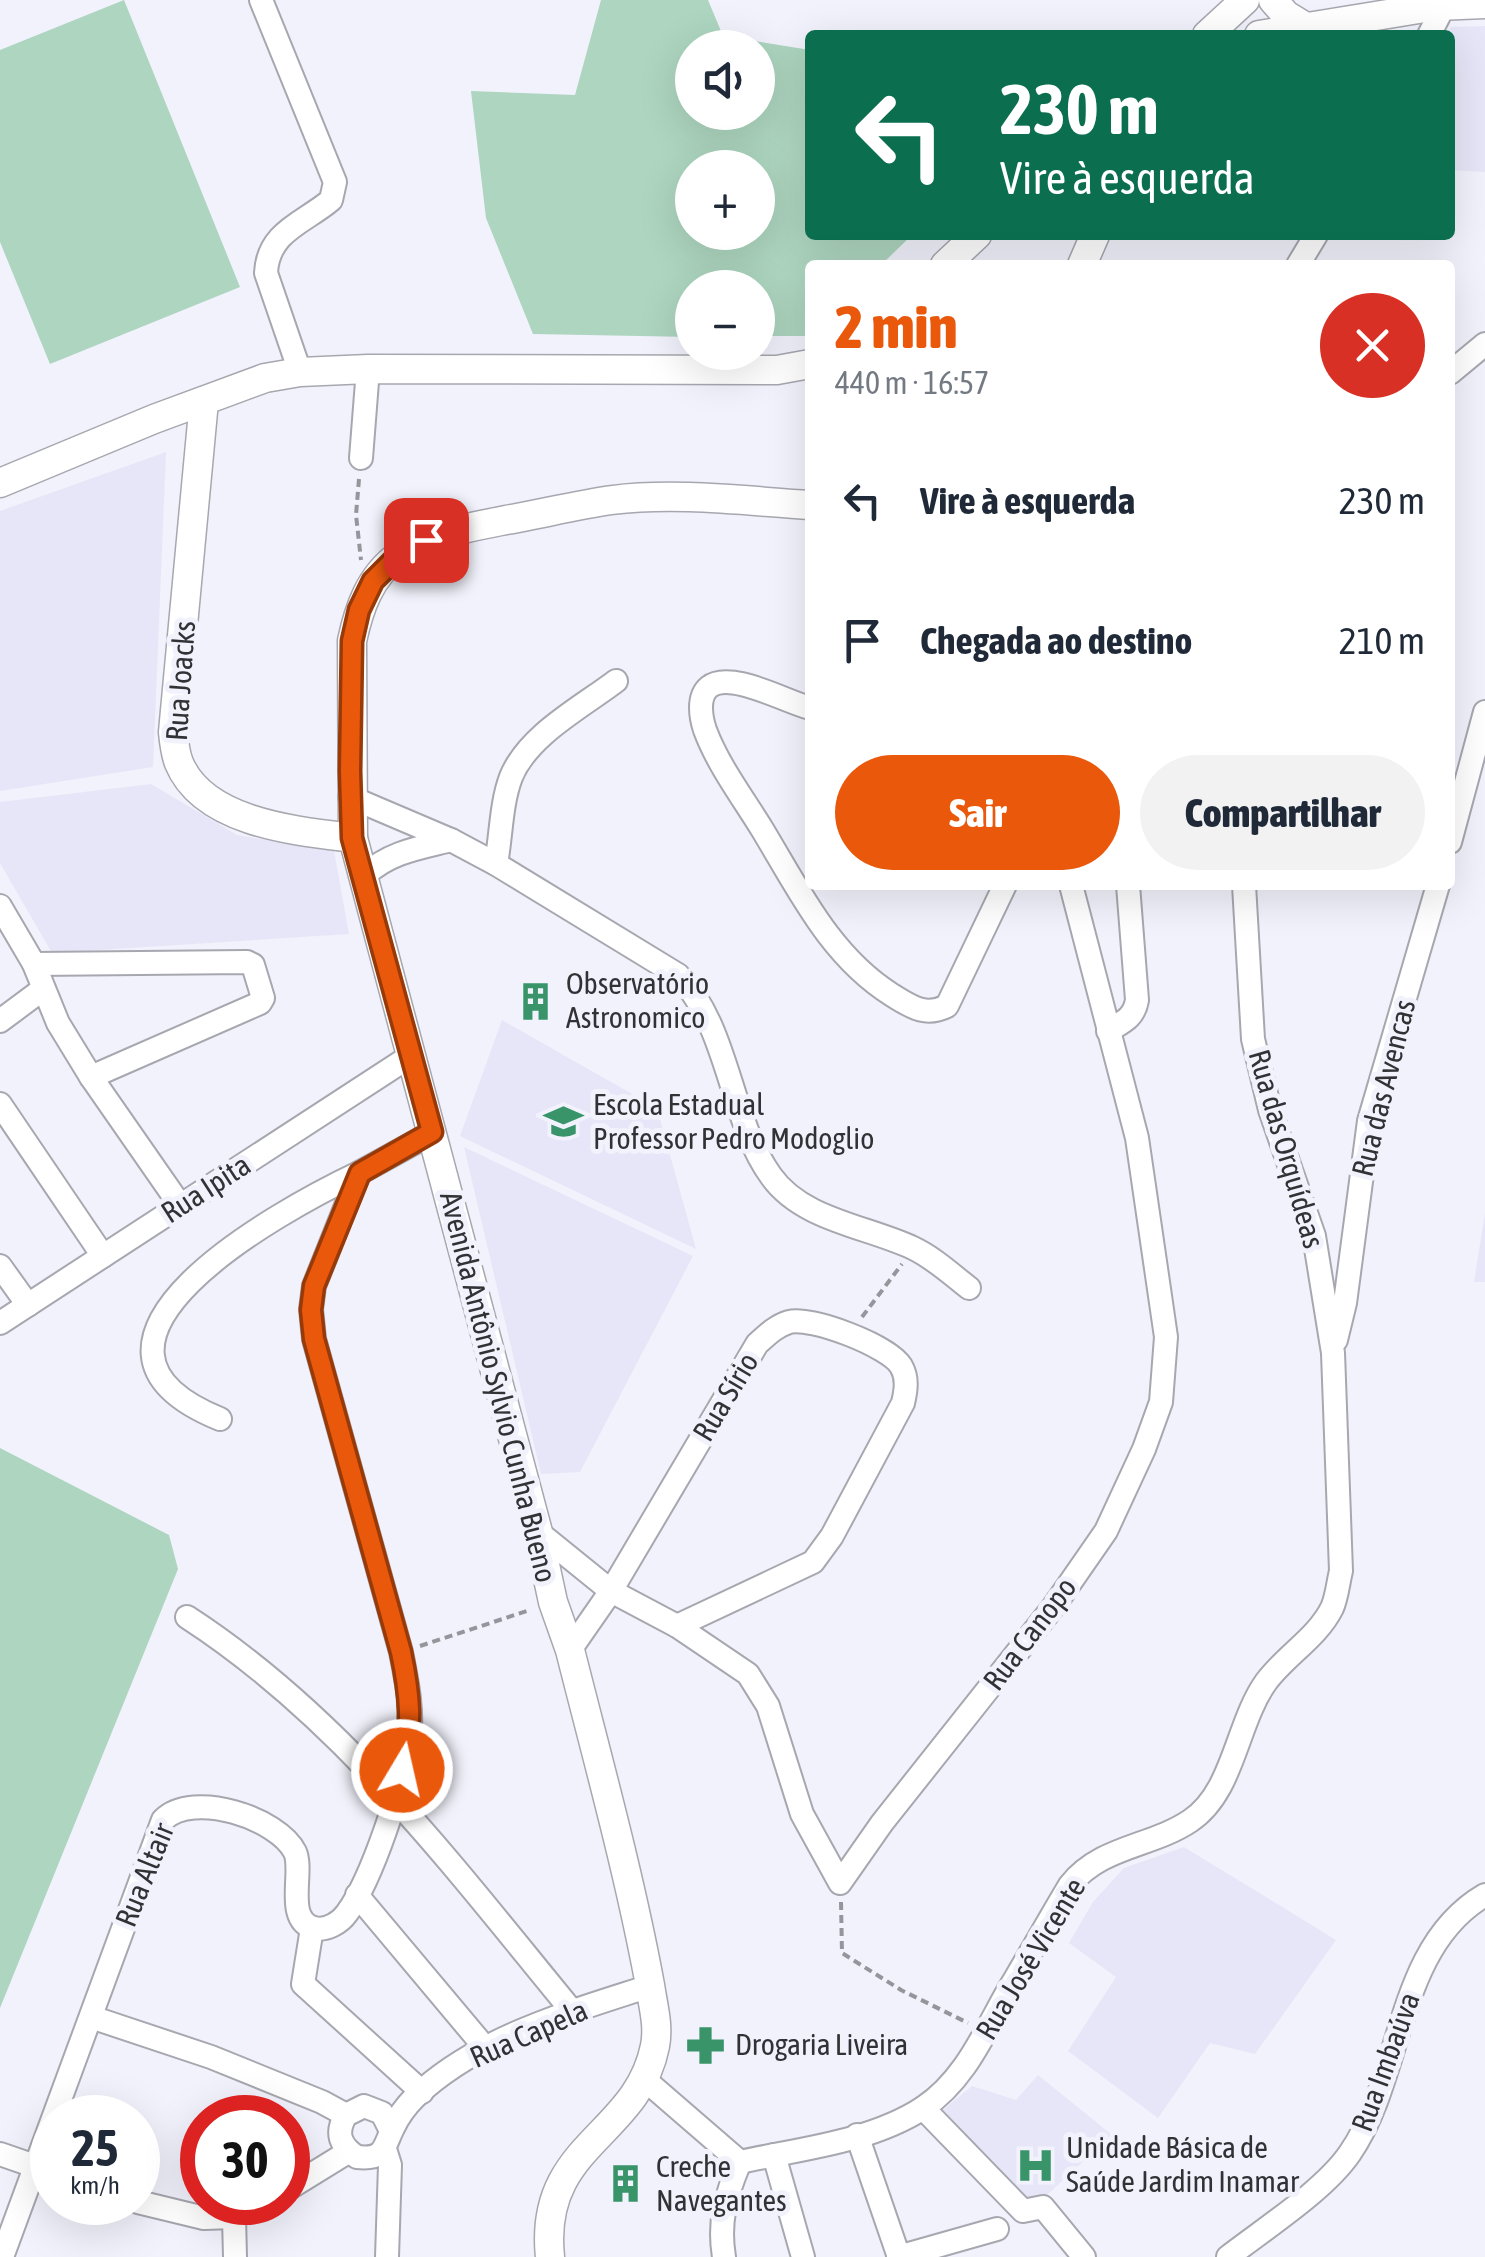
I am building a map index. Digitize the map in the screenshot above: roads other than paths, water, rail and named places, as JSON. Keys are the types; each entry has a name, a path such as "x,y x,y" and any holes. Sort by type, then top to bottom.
{"main road":[{"path":"1211,30 1244,0"},
{"path":"1274,0 1286,15 1304,26"},
{"path":"1284,30 1366,20 1434,4 1485,4"},
{"path":"950,260 972,240"},
{"path":"0,483 265,378 300,372 777,370 805,365"},
{"name":"Rua Joacks","path":"204,401 173,732 176,759 203,795 250,819 292,831 352,838"},
{"name":"Avenida Antônio Sylvio Cunha Bueno","path":"550,2257 547,2229 556,2190 576,2157 626,2107 644,2079 655,2046 657,2016 644,1940 570,1650 553,1602 538,1532 352,838 352,641 359,610 373,581 397,557 426,540 472,527 613,500 675,497 805,505"}],"street":[{"path":"261,0 335,182 331,200 290,227 267,257 266,272 300,372"},
{"path":"1430,30 1434,4"},
{"path":"1455,369 1485,344"},
{"path":"360,458 368,369"},
{"path":"496,864 510,780 521,758 616,681"},
{"path":"805,706 740,683 722,682 710,686 703,696 701,710 713,749 826,932 866,979 917,1010 928,1012 947,1006 1002,890"},
{"path":"1455,823 1485,712"},
{"path":"350,797 452,840 678,975 693,990 706,1013 771,1177 792,1198 817,1212 914,1248 968,1288"},
{"path":"365,875 379,862 400,852 452,840"},
{"name":"Rua Canopo","path":"677,1626 748,1674 768,1706 802,1814 840,1882 1054,1606 1106,1531 1144,1450 1161,1402 1166,1336 1137,1138 1071,890"},
{"path":"1108,1031 1129,1019 1137,1000 1128,890"},
{"name":"Rua das Orquídeas","path":"1244,890 1253,1039 1270,1110 1314,1236 1333,1353"},
{"name":"Rua das Avencas","path":"1333,1353 1345,1303 1369,1121 1437,890"},
{"path":"0,906 91,1078 180,1206"},
{"path":"34,964 253,965 263,998 260,1003 91,1078"},
{"path":"0,1021 42,990"},
{"name":"Rua Ipita","path":"0,1323 412,1055"},
{"path":"0,1104 103,1256"},
{"path":"220,1419 189,1407 174,1396 154,1364 152,1346 174,1297 200,1271 278,1216 432,1132"},
{"path":"360,1173 314,1286 312,1324 401,1652 411,1701 409,1742 396,1797 357,1895 337,1923 312,1928 304,1984 418,2095"},
{"path":"0,1266 28,1305"},
{"name":"Rua Sírio","path":"570,1650 611,1591 757,1344 772,1330 790,1322 809,1320 892,1354 904,1369 907,1385 903,1403 832,1536 813,1562 677,1626"},
{"name":"Rua José Vicente","path":"740,2162 857,2135 890,2125 923,2108 950,2086 1080,1872 1127,1846 1171,1831 1207,1807 1266,1683 1318,1629 1334,1605 1341,1571 1333,1353"},
{"path":"538,1532 611,1591 677,1626"},
{"path":"187,1617 271,1676 396,1797 572,2011"},
{"name":"Rua Altair","path":"66,2095 163,1820 172,1810 212,1806 279,1831 298,1859 296,1898 304,1922 312,1928"},
{"path":"357,1895 486,2050"},
{"name":"Rua Imbaúva","path":"1228,2257 1323,2182 1348,2156 1367,2125 1418,1978 1442,1932 1472,1902 1485,1895"},
{"name":"Rua Capela","path":"374,2108 418,2095 468,2059 572,2011 650,1986"},
{"path":"91,2017 211,2057 346,2115"},
{"path":"644,2079 740,2162 724,2200 724,2257"},
{"name":"Rua Capela","path":"388,2140 418,2095"},
{"path":"387,2257 390,2165 388,2140 382,2113 364,2106 346,2115 339,2134 348,2152 367,2158 388,2140"},
{"path":"923,2108 1022,2211 1043,2208 1084,2257"},
{"path":"857,2135 899,2257 996,2229"},
{"path":"310,2175 348,2152"},
{"path":"0,2154 30,2164"},
{"path":"774,2154 803,2257"},
{"name":"Rua Altair","path":"2,2257 30,2196"},
{"path":"234,2225 235,2257"}],"place":[{"name":"Observatório Astronomico","path":"536,1001"},
{"name":"Escola Estadual Professor Pedro Modoglio","path":"563,1122"},
{"name":"Drogaria Liveira","path":"705,2045"},
{"name":"Unidade Básica de Saúde Jardim Inamar","path":"1036,2165"},
{"name":"Creche Navegantes","path":"626,2184"}]}
